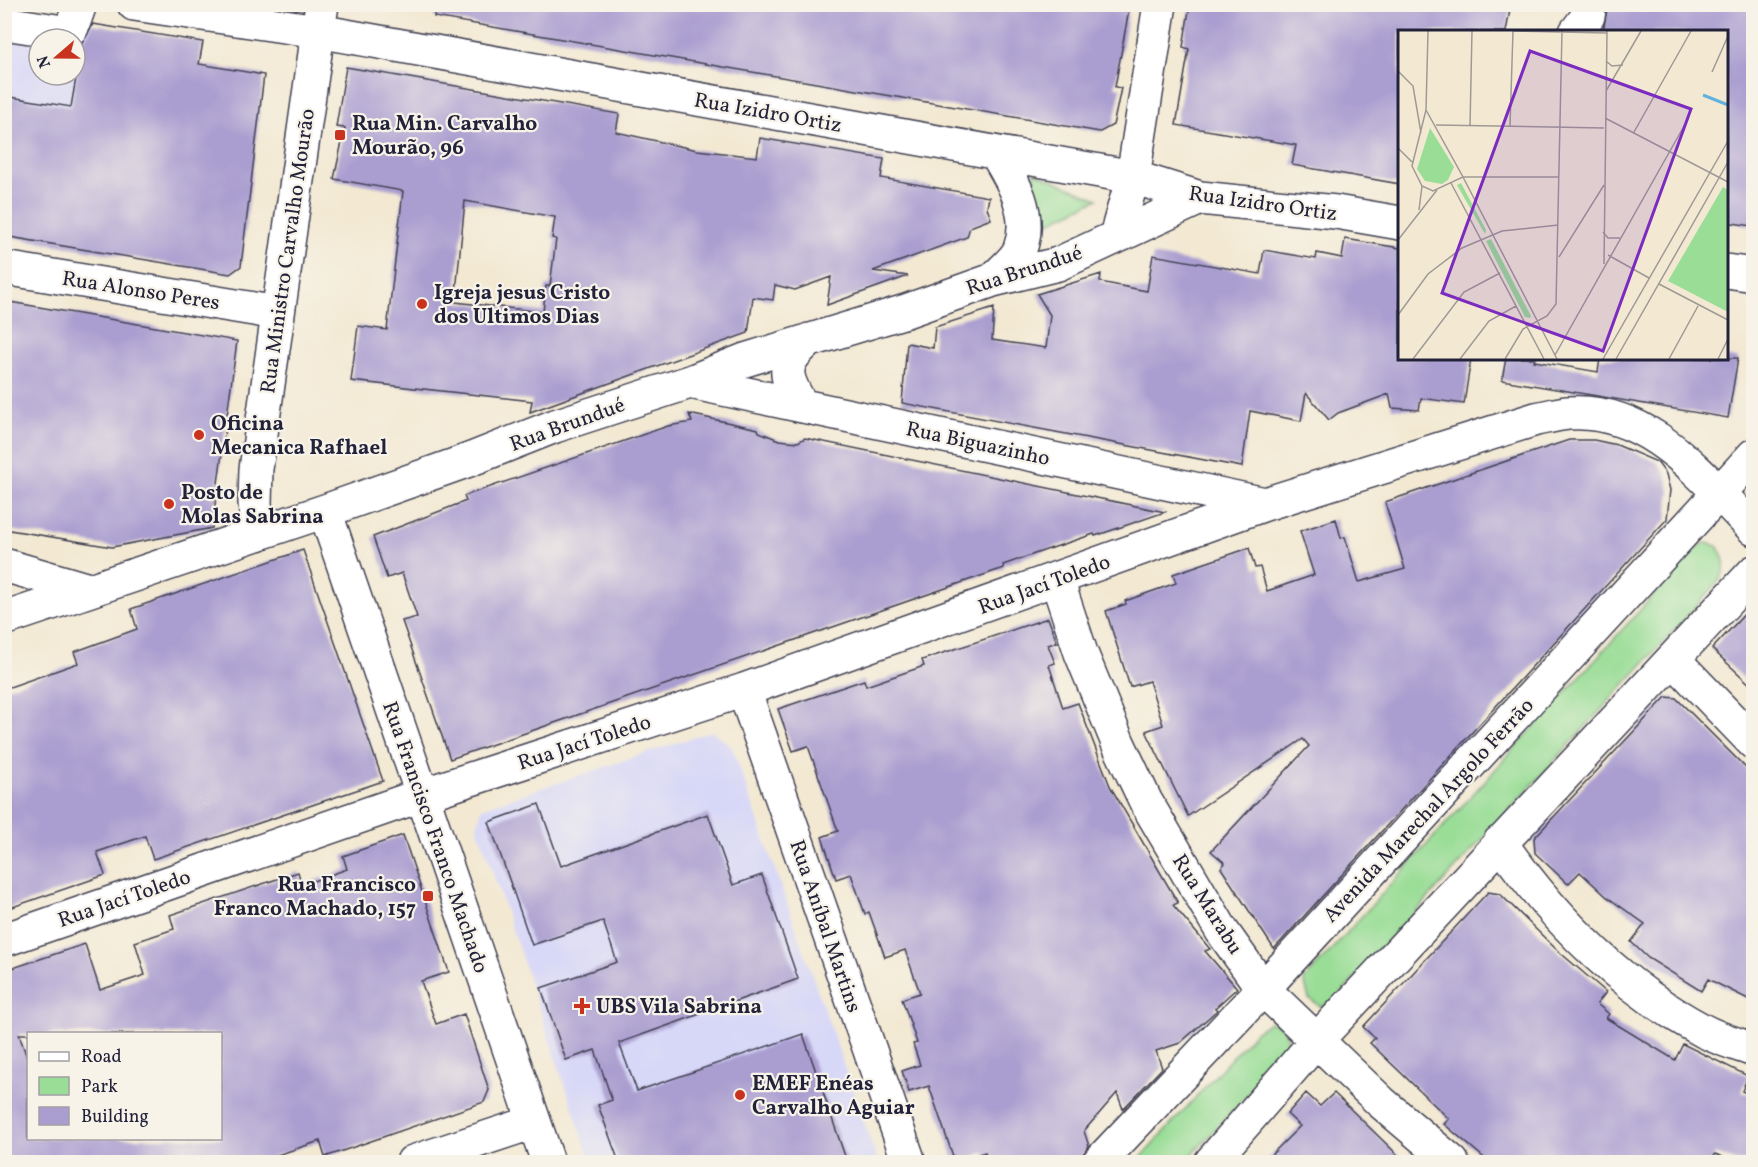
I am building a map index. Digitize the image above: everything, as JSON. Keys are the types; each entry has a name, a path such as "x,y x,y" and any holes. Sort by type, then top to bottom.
{"street":[{"path":"4,23 63,32 72,27 80,4"},
{"name":"Rua Izidro Ortiz","path":"134,4 320,18 996,153 1133,177 1200,198 1335,212 1398,223"},
{"path":"1116,236 1133,177 1160,4"},
{"path":"1578,30 1588,16 1590,4"},
{"name":"Rua Ministro Carvalho Mourão","path":"258,534 255,503 256,470 320,18"},
{"path":"993,280 1020,250 1024,230 1017,188 996,153"},
{"name":"Rua Brundué","path":"4,619 325,512 470,460 555,426 690,382 745,360 906,311 993,280 1058,264 1200,198"},
{"name":"Rua Alonso Peres","path":"4,268 278,313"},
{"path":"1728,271 1754,275"},
{"path":"802,406 788,379 788,364 794,353 809,340"},
{"name":"Rua Biguazinho","path":"690,382 1265,504"},
{"name":"Rua Jací Toledo","path":"4,940 422,795 744,690 1265,504 1536,419 1568,413 1599,414 1631,422 1663,440 1754,529"},
{"name":"Avenida Marechal Argolo Ferrão","path":"1100,1162 1263,989 1754,455"},
{"path":"1158,482 1168,501 1171,517 1170,527 1163,541"},
{"name":"Rua Francisco Franco Machado","path":"325,512 548,1162"},
{"path":"4,566 89,590"},
{"path":"1211,1162 1317,1040 1754,572"},
{"name":"Rua Marabu","path":"1057,580 1081,653 1146,802 1222,931 1263,989 1381,1102 1452,1162"},
{"path":"1674,660 1754,743"},
{"name":"Rua Aníbal Martins","path":"744,690 909,1162"},
{"path":"1500,842 1527,880 1567,927 1603,959 1658,1004 1704,1032 1754,1050"},
{"path":"413,1162 534,1122"}],"shaded area":[{"path":"4,9 105,26 88,136 5,122"},
{"path":"712,731 732,747 878,1162 591,1162 477,826 482,808"}],"green space":[{"path":"1034,172 1098,199 1022,235 1034,209"},
{"path":"1706,543 1717,546 1724,559 1724,571 1719,581 1336,999 1322,1007 1309,999 1304,980 1672,575 1700,545"},
{"path":"1270,1022 1280,1026 1286,1033 1288,1043 1286,1053 1185,1162 1137,1162 1256,1031"}],"building":[{"path":"435,4 1130,4 1115,87 1121,88 1113,125 1100,132 434,17"},
{"path":"1190,4 1511,4 1506,30 1398,30 1398,184 1292,165 1296,145 1176,125 1189,49 1183,47"},
{"path":"1608,4 1754,4 1752,226 1728,222 1728,30 1603,30"},
{"path":"93,24 203,42 199,64 264,75 241,266 230,274 4,236 4,96 71,107 74,87 87,87 87,34"},
{"path":"346,67 619,114 616,132 697,150 757,157 760,138 884,159 881,178 989,197 987,208 991,219 970,227 967,237 873,271 908,276 827,305 831,277 795,290 775,285 773,300 753,297 748,333 530,412 532,401 351,381 358,326 387,330 403,191 334,179 345,128 336,127","holes":["465,201 555,217 552,238 556,239 550,286 546,286 543,312 455,302"]},
{"path":"1345,239 1398,248 1398,360 1471,360 1464,404 1421,398 1419,410 1392,408 1389,394 1338,413 1329,420 1306,393 1301,421 1250,411 1242,467 902,403 907,343 933,348 935,327 994,308 992,340 1046,348 1050,315 1037,294 1101,274 1100,282 1147,291 1153,255 1260,274 1264,250 1316,259 1317,253 1342,258"},
{"path":"4,301 237,341 212,528 112,547 4,529"},
{"path":"1728,358 1738,358 1728,418 1502,380 1506,360 1534,360 1598,372 1600,360 1728,360"},
{"path":"689,414 758,429 759,432 779,440 798,442 805,438 1165,512 1046,550 1003,565 1004,568 450,759 402,621 417,617 402,573 387,578 373,537 466,501 464,496 668,426 692,422"},
{"path":"1569,440 1594,440 1617,445 1657,462 1666,474 1670,490 1667,519 1274,949 1221,868 1225,863 1211,851 1309,746 1303,739 1188,816 1146,731 1163,725 1149,681 1130,687 1106,611 1126,604 1125,601 1176,583 1173,574 1249,548 1255,568 1260,567 1267,591 1314,575 1300,531 1336,519 1341,538 1345,537 1359,582 1405,569 1385,502"},
{"path":"303,550 383,781 153,859 145,836 97,852 105,875 4,910 4,689 78,663 74,652 137,629 131,609"},
{"path":"1754,604 1754,688 1712,649"},
{"path":"1048,618 1057,642 1048,645 1055,663 1049,665 1063,708 1078,703 1110,786 1178,903 1173,905 1210,949 1205,951 1237,988 1215,1008 1217,1010 1215,1012 1180,1043 1156,1051 1162,1068 1123,1109 1117,1093 1084,1131 1089,1146 1081,1157 1081,1162 988,1162 985,1152 955,1162 929,1086 909,1092 902,1071 920,1065 913,1044 917,1043 902,999 920,993 905,950 885,957 869,912 865,914 851,874 836,879 822,837 838,831 808,746 793,751 778,709 864,680 866,686 924,666 922,660"},
{"path":"1666,697 1676,698 1754,776 1754,1002 1708,979 1701,991 1648,958 1631,942 1645,924 1607,897 1580,872 1568,884 1535,853 1534,838"},
{"path":"539,804 561,866 708,814 733,885 762,875 798,979 619,1043 637,1091 803,1034 847,1162 619,1162 598,1105 612,1100 595,1050 566,1060 541,988 617,962 603,921 532,945 489,822"},
{"path":"403,835 449,972 421,981 436,1024 464,1014 489,1090 484,1102 325,1157 320,1141 256,1162 4,1162 4,971 85,944 100,990 145,975 135,942 174,929 170,915 298,872 302,885 347,869 343,856"},
{"path":"1488,892 1500,894 1557,950 1606,992 1597,1004 1609,1014 1606,1018 1675,1060 1683,1044 1748,1076 1742,1091 1754,1096 1754,1162 1737,1162 1715,1154 1712,1162 1489,1162 1444,1124 1449,1119 1370,1043 1375,1038 1363,1027"},
{"path":"1306,1093 1320,1106 1334,1093 1405,1162 1264,1162 1300,1126 1287,1114"}],"place":[{"name":"Rua Min. Carvalho Mourão, 96","path":"340,135"},
{"name":"Igreja jesus Cristo dos Ultimos Dias","path":"422,304"},
{"name":"Oficina Mecanica Rafhael","path":"199,435"},
{"name":"Posto de Molas Sabrina","path":"169,504"},
{"name":"Rua Francisco Franco Machado, 157","path":"428,896"},
{"name":"UBS Vila Sabrina","path":"582,1006"},
{"name":"EMEF Enéas Carvalho Aguiar","path":"740,1095"}]}
